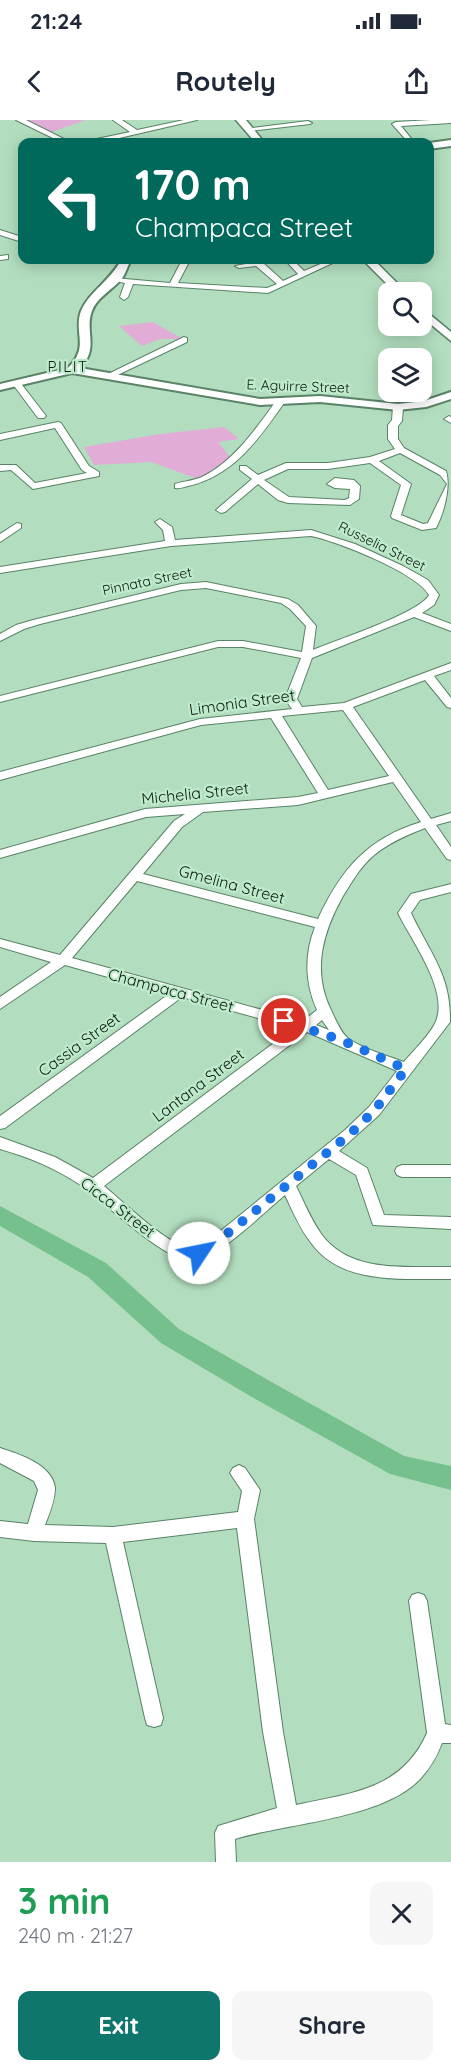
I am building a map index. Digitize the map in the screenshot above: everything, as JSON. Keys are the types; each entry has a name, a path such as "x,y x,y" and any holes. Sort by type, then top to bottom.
{"main road":[{"path":"244,124 256,138"},
{"path":"372,264 390,282"},
{"path":"432,320 451,338"}],"street":[{"path":"20,120 58,138"},
{"path":"117,120 136,133"},
{"path":"113,138 193,120"},
{"path":"244,124 267,120"},
{"path":"244,124 308,123"},
{"path":"407,138 400,130 451,123"},
{"path":"434,145 451,143"},
{"path":"0,232 18,239"},
{"path":"0,242 18,240"},
{"path":"0,387 72,370 81,361 87,345 85,314 90,304 114,280 124,264"},
{"path":"173,285 183,264"},
{"path":"239,267 253,264"},
{"path":"259,264 283,285"},
{"path":"293,264 303,275"},
{"path":"114,280 268,291 326,264"},
{"path":"124,297 130,282"},
{"path":"106,377 184,340"},
{"name":"E. Aguirre Street","path":"72,370 249,401 279,403 320,399 393,407 426,404 451,395"},
{"path":"16,383 41,416"},
{"path":"178,486 203,480 219,469 251,441 279,403"},
{"path":"372,460 406,484 406,492 396,516 425,528 432,526 451,484 443,473 401,450 393,439 393,425 397,421 393,407"},
{"path":"0,437 58,425 85,468 96,474 33,486 14,467 0,468"},
{"path":"221,510 258,478 286,466 328,466 372,460 401,450"},
{"path":"243,468 282,498 288,500 347,503 354,499 355,486"},
{"path":"160,522 168,529 171,543"},
{"path":"0,539 17,526"},
{"name":"Russelia Street","path":"0,570 171,543 311,533 333,537 413,576 430,587 434,595 430,603 414,613 307,656"},
{"name":"Pinnata Street","path":"0,638 37,622 181,587 206,585 271,597 294,607 311,626 307,656 291,699 298,711"},
{"path":"414,613 451,628"},
{"path":"0,699 218,645 243,644 307,656"},
{"name":"Limonia Street","path":"0,776 200,723 346,706 451,666"},
{"path":"428,676 451,705"},
{"path":"346,706 451,856"},
{"path":"274,713 326,796"},
{"name":"Michelia Street","path":"0,854 163,810 289,802 326,796 397,778"},
{"path":"0,1004 63,960 178,824 200,809"},
{"path":"163,810 178,824"},
{"path":"341,1040 324,1012 315,991 311,971 321,924 358,861 388,839 408,829 451,817"},
{"name":"Gmelina Street","path":"135,876 321,924"},
{"name":"Cicca Street","path":"0,1143 54,1161 93,1186 168,1244 185,1254 199,1253 212,1246 330,1152 374,1111 436,1032 450,1005 446,981 439,965 404,913 406,907 416,897 451,888"},
{"name":"Champaca Street","path":"0,943 306,1026 406,1069"},
{"name":"Cassia Street","path":"0,1124 179,993"},
{"name":"Lantana Street","path":"93,1186 324,1012"},
{"path":"330,1152 362,1172 378,1221 451,1223"},
{"path":"402,1171 451,1171"},
{"path":"288,1185 320,1244 336,1259 364,1268 451,1273"},
{"path":"0,1455 35,1471 45,1480 48,1491 34,1533"},
{"path":"239,1473 251,1490 245,1520 273,1732 288,1816"},
{"path":"0,1529 34,1533 113,1535 245,1520"},
{"path":"113,1535 154,1718"},
{"path":"226,1862 225,1833 288,1816 362,1802 394,1787 426,1760 444,1734 418,1600"}],"shaded area":[{"path":"24,120 86,120 49,133"},
{"path":"153,322 183,339 160,339 142,346 119,326"},
{"path":"224,427 239,439 218,442 231,458 198,479 151,462 94,465 84,447 160,434"}],"waterway":[{"path":"0,1215 97,1270 170,1336 259,1388 399,1466 451,1478"}],"district":[{"name":"PILIT","path":"68,367"}],"route":[{"path":"199,1253 212,1246 330,1152 374,1111 406,1069 306,1026 284,1021"}]}
